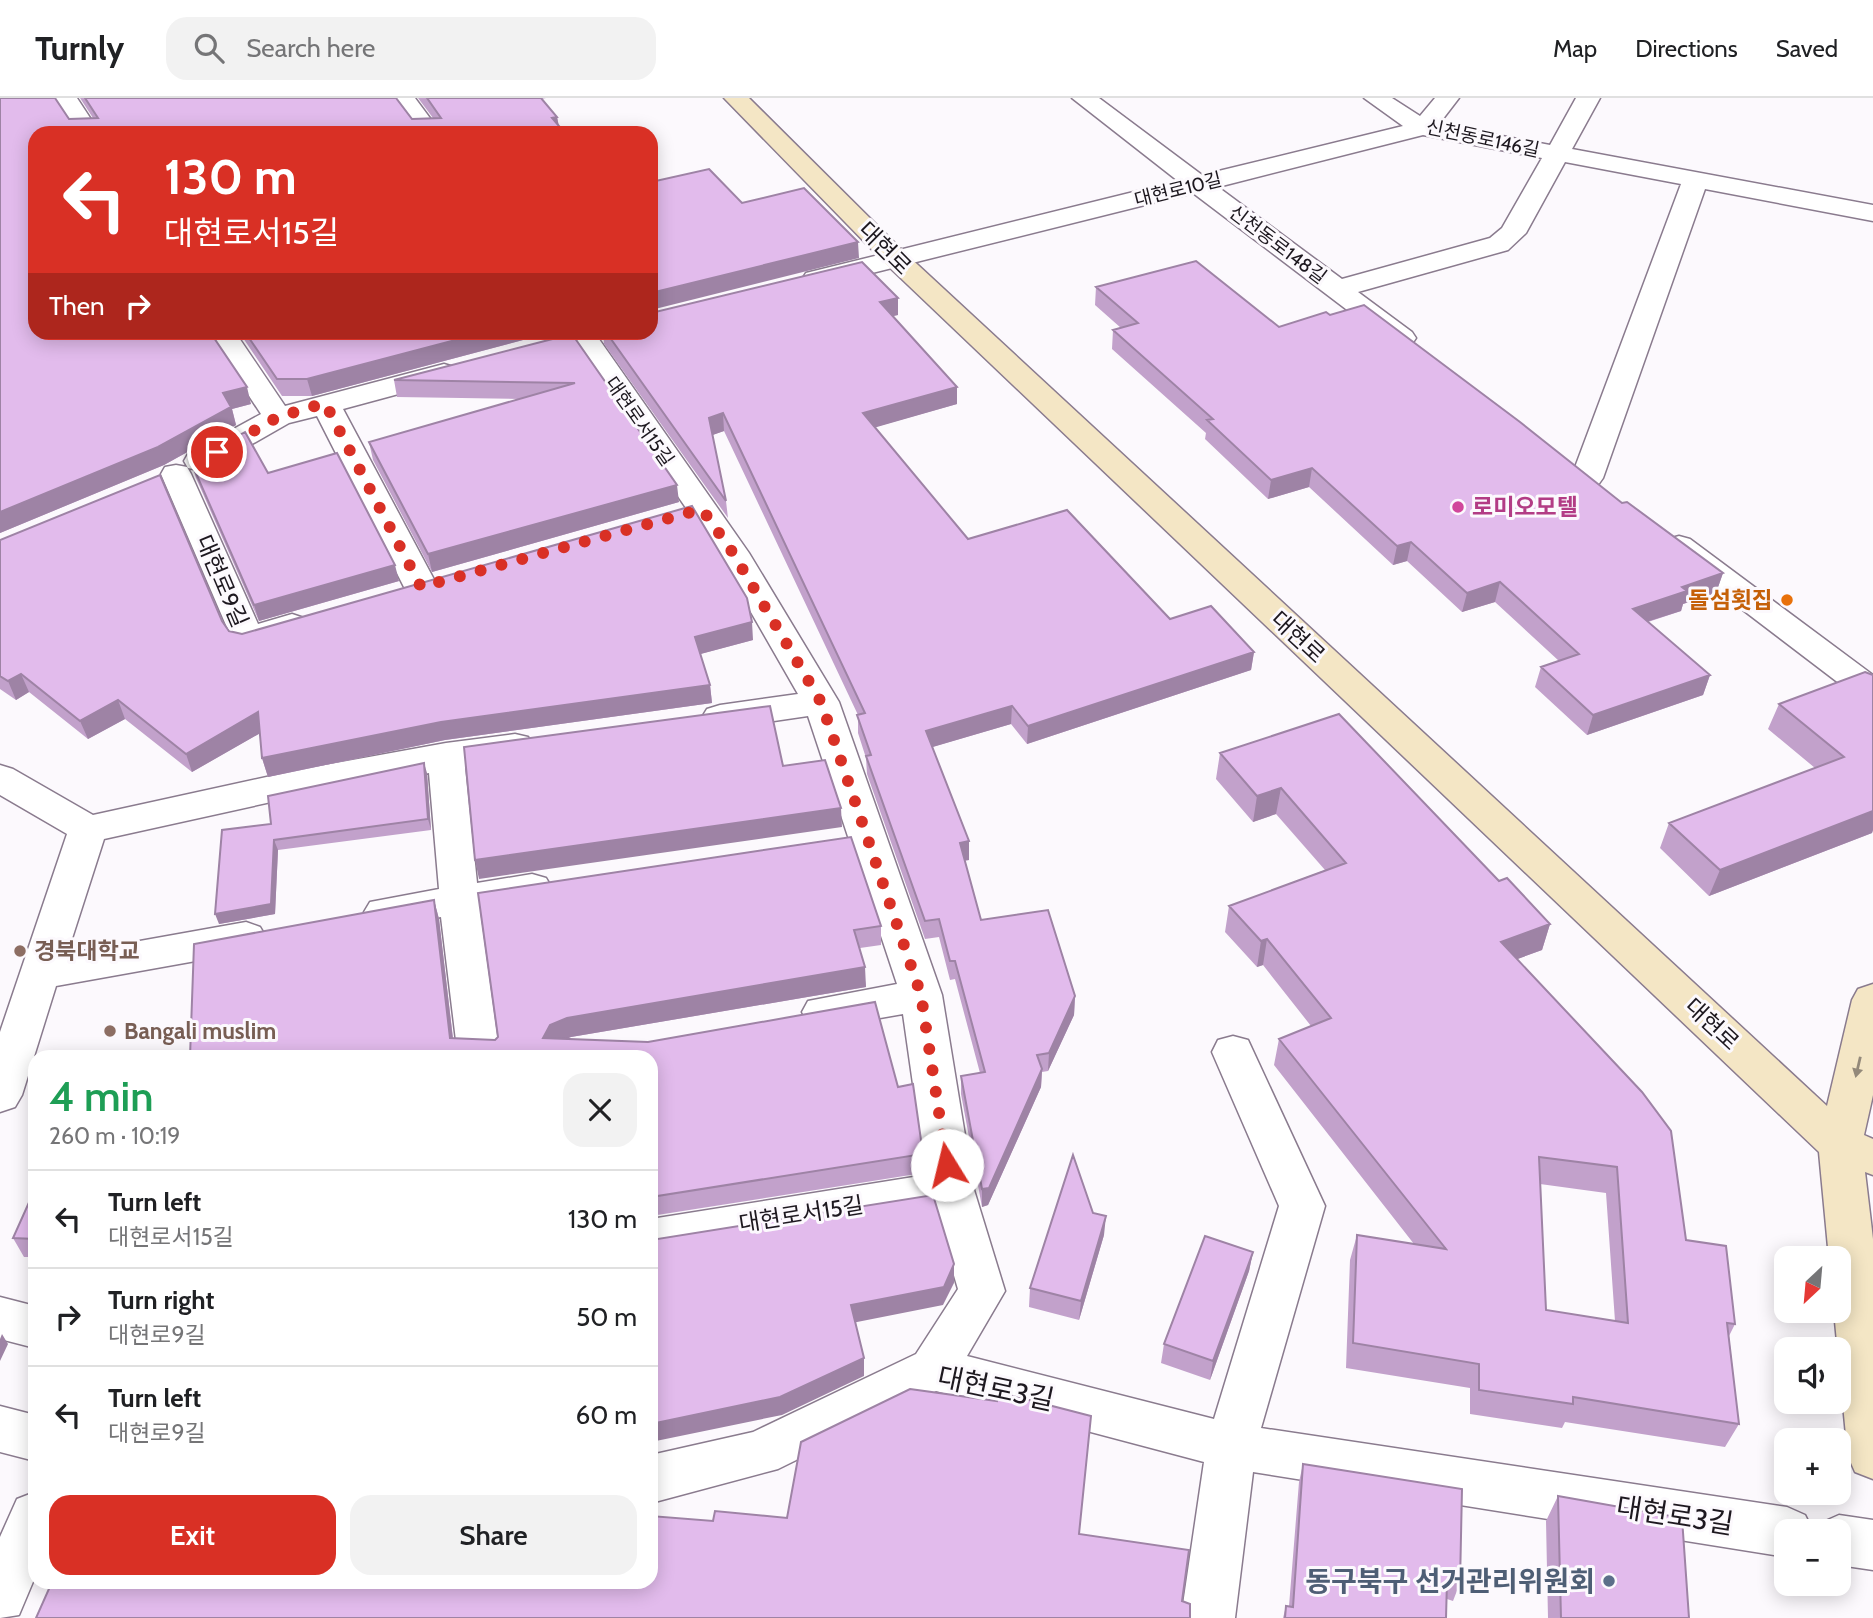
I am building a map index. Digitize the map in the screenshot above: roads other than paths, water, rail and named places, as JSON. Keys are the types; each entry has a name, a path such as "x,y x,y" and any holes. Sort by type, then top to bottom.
{"main road":[{"name":"대현로","path":"736,98 895,259 1857,1151"},
{"path":"1873,1000 1857,1151 1873,1456"}],"street":[{"path":"65,98 83,126"},
{"path":"403,98 424,126"},
{"name":"신천동로148길","path":"1084,98 1424,355"},
{"name":"신천동로146길","path":"1376,98 1423,128 1873,213"},
{"path":"1423,128 1447,98"},
{"name":"신천동로146길","path":"1499,244 1513,233 1588,98"},
{"name":"대현로10길","path":"895,259 1423,128"},
{"path":"1587,478 1695,181"},
{"name":"신천동로148길","path":"1337,289 1499,244"},
{"path":"793,285 895,259"},
{"path":"226,340 278,417"},
{"name":"대현로서15길","path":"583,340 688,512 733,553 821,702 921,995 951,1190 982,1291 933,1369"},
{"name":"대현로9길","path":"327,615 247,638 164,480 278,417 474,366"},
{"path":"325,403 421,587"},
{"path":"1653,527 1873,692"},
{"path":"687,721 821,702"},
{"path":"0,778 88,829 303,782 446,755 554,740"},
{"path":"446,755 459,899 478,1050"},
{"path":"15,1077 40,974 88,829"},
{"path":"826,845 867,839"},
{"path":"351,919 568,883"},
{"path":"40,974 283,931"},
{"path":"786,1019 921,995"},
{"path":"1208,1618 1231,1446 1302,1206 1233,1052"},
{"name":"대현로서15길","path":"658,1237 951,1190"},
{"path":"0,1318 28,1325"},
{"name":"대현로3길","path":"658,1477 760,1453 933,1369 1231,1446 1774,1530"},
{"path":"0,1429 28,1436"},
{"path":"0,1597 28,1532"},
{"path":"1851,1542 1873,1545"}],"place":[{"name":"로미오모텔","path":"1458,507"},
{"name":"돌섬횟집","path":"1787,600"},
{"name":"경북대학교","path":"20,951"},
{"name":"Bangali muslim","path":"110,1031"},
{"name":"동구북구 선거관리위원회","path":"1609,1581"}]}
